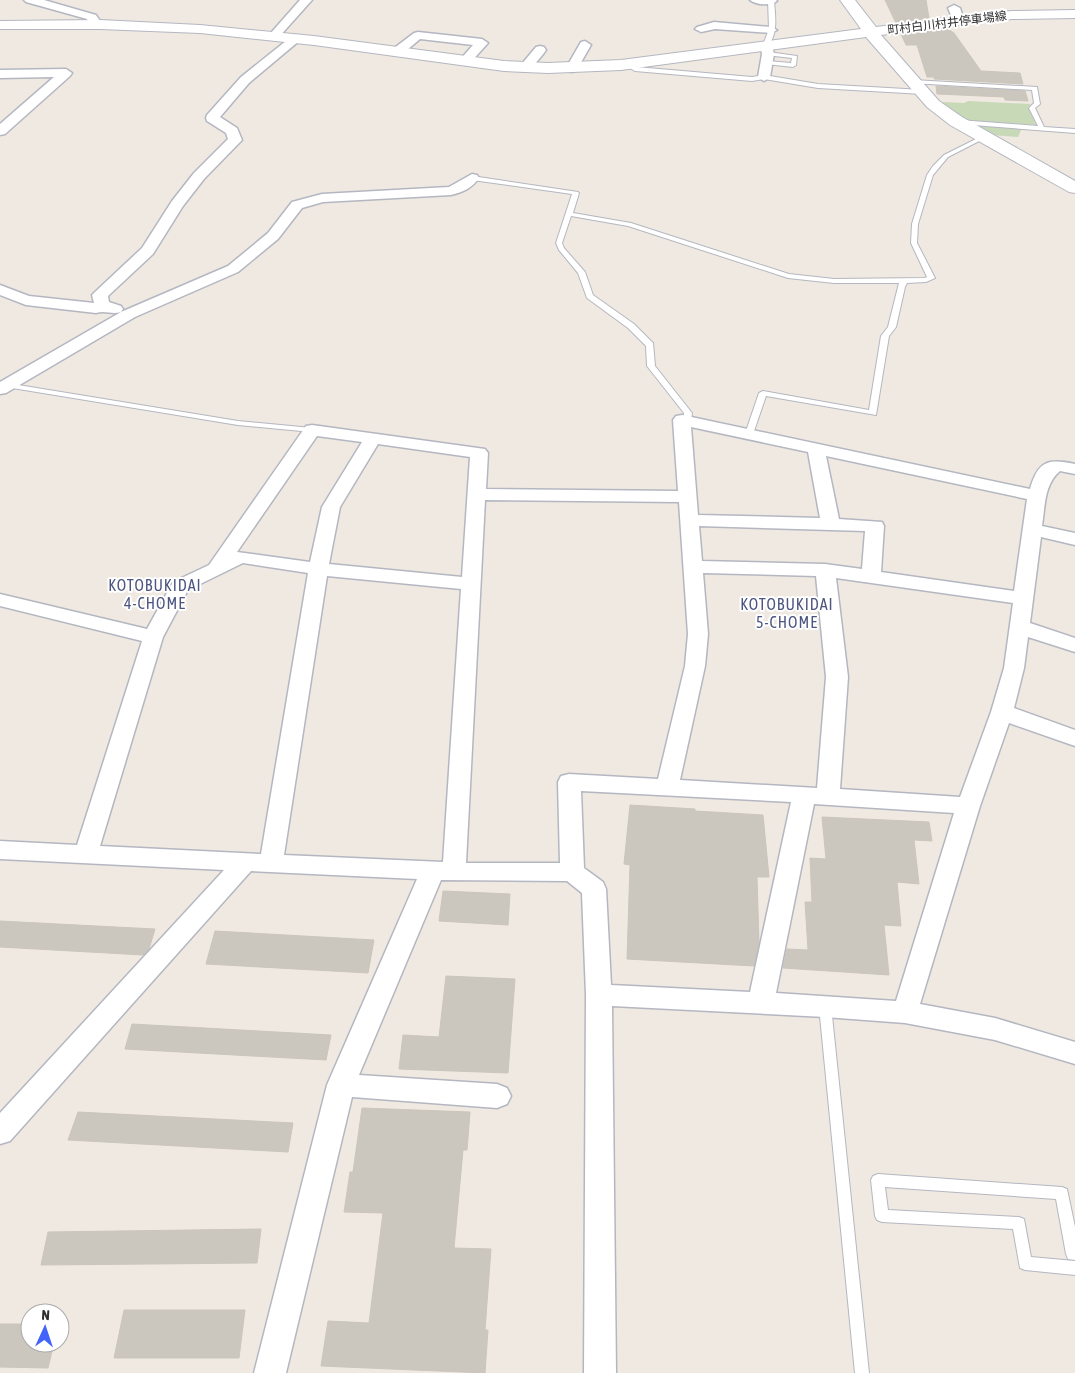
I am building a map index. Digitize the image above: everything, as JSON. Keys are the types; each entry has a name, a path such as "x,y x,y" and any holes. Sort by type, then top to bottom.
{"street":[{"path":"30,0 92,17 94,22 92,25"},
{"path":"274,36 306,0"},
{"path":"756,0 771,1"},
{"path":"0,25 92,25 202,29 274,36 525,68 572,68 627,64 769,43 870,32 867,24 847,0"},
{"name":"町村白川村井停車場線","path":"1075,14 956,14 870,32 933,104 984,138 1075,188"},
{"path":"723,20 769,43"},
{"path":"701,29 714,24 769,43"},
{"path":"398,52 418,35 482,43 465,61"},
{"path":"102,304 100,295 148,251 177,204 199,176 235,140 232,131 212,118 245,80 295,39"},
{"path":"764,78 769,43"},
{"path":"572,68 585,45"},
{"path":"525,68 540,50"},
{"path":"0,74 66,73 0,131"},
{"path":"2,386 129,314 233,269 273,236 297,205 322,198 451,191 465,185 472,178"},
{"path":"0,290 26,300 96,308 102,304"},
{"path":"102,304 129,314"},
{"path":"667,787 695,666 698,634 694,567 686,497 682,420 1037,496"},
{"path":"216,569 312,430 479,453 470,584 443,871 341,1085 270,1373"},
{"path":"271,863 318,569 331,507 373,439"},
{"path":"816,449 831,524"},
{"path":"905,1012 968,806 1002,712 1014,668 1037,496 1043,476 1056,466 1075,469"},
{"path":"477,494 686,497"},
{"path":"689,520 875,526 871,576"},
{"path":"1033,530 1075,539"},
{"path":"86,853 153,637 180,586 241,557 318,569 470,584"},
{"path":"694,567 825,570 1022,598"},
{"path":"825,570 837,677 828,796"},
{"path":"1,602 153,637"},
{"path":"1020,627 1075,645"},
{"path":"1002,712 1075,738"},
{"path":"572,872 569,782 828,796 968,806"},
{"path":"761,1003 804,795"},
{"path":"0,850 443,871 572,872 594,888 600,995 600,1373"},
{"path":"0,1132 244,863"},
{"path":"600,995 825,1006 905,1012 996,1029 1075,1053"},
{"path":"341,1085 497,1096"}],"lane":[{"path":"769,43 771,1"},
{"path":"627,64 635,69 752,79 764,78 850,89 918,87 1035,88 1037,104 1032,108 1042,128"},
{"path":"956,121 1075,131"},
{"path":"569,214 629,224 788,276 834,282 926,280 931,278 914,243 914,224 930,175 946,156 984,138"},
{"path":"472,178 576,193 559,244 561,249 581,272 590,296 631,326 650,345 651,366 688,413 687,421"},
{"path":"749,434 763,393 873,412 885,336 892,327 904,281"},
{"path":"2,386 238,423 312,430"},
{"path":"825,1006 862,1373"},
{"path":"1075,1254 1073,1254 1062,1193 878,1180 882,1216 1019,1224 1026,1263 1075,1268"}],"green space":[{"path":"968,101 1031,104 1028,107 1036,125 964,120 942,102 964,103"},
{"path":"971,124 1022,128 1018,137 991,135"}],"building":[{"path":"885,0 926,0 929,18 896,23"},
{"path":"948,29 954,33 981,71 1020,73 1023,84 927,77 917,45 906,45 901,34"},
{"path":"936,86 1025,91 1028,101 1005,100 1004,97 937,94"},
{"path":"630,805 763,815 769,877 757,877 759,943 754,966 627,959 630,865 624,864"},
{"path":"822,817 929,822 932,841 914,840 919,884 897,882 901,926 884,925 889,975 783,968 787,949 808,950 805,902 812,902 810,858 826,859"},
{"path":"443,891 510,894 508,925 439,921"},
{"path":"0,921 155,929 149,949 143,955 0,947"},
{"path":"215,931 374,940 368,973 206,964"},
{"path":"446,976 515,979 508,1073 399,1069 403,1035 439,1037"},
{"path":"132,1024 331,1035 326,1060 125,1049"},
{"path":"362,1108 470,1112 467,1150 463,1150 454,1248 491,1249 485,1330 488,1330 485,1373 321,1366 328,1321 369,1323 383,1213 344,1212 350,1172 353,1172"},
{"path":"78,1112 293,1123 288,1152 68,1140"},
{"path":"261,1229 257,1263 41,1265 48,1232"},
{"path":"124,1310 245,1310 239,1358 114,1358"},
{"path":"0,1324 20,1324 20,1353 52,1353 48,1368 0,1367"}],"district":[{"name":"KOTOBUKIDAI 4-CHOME","path":"155,594"},
{"name":"KOTOBUKIDAI 5-CHOME","path":"787,613"}]}
